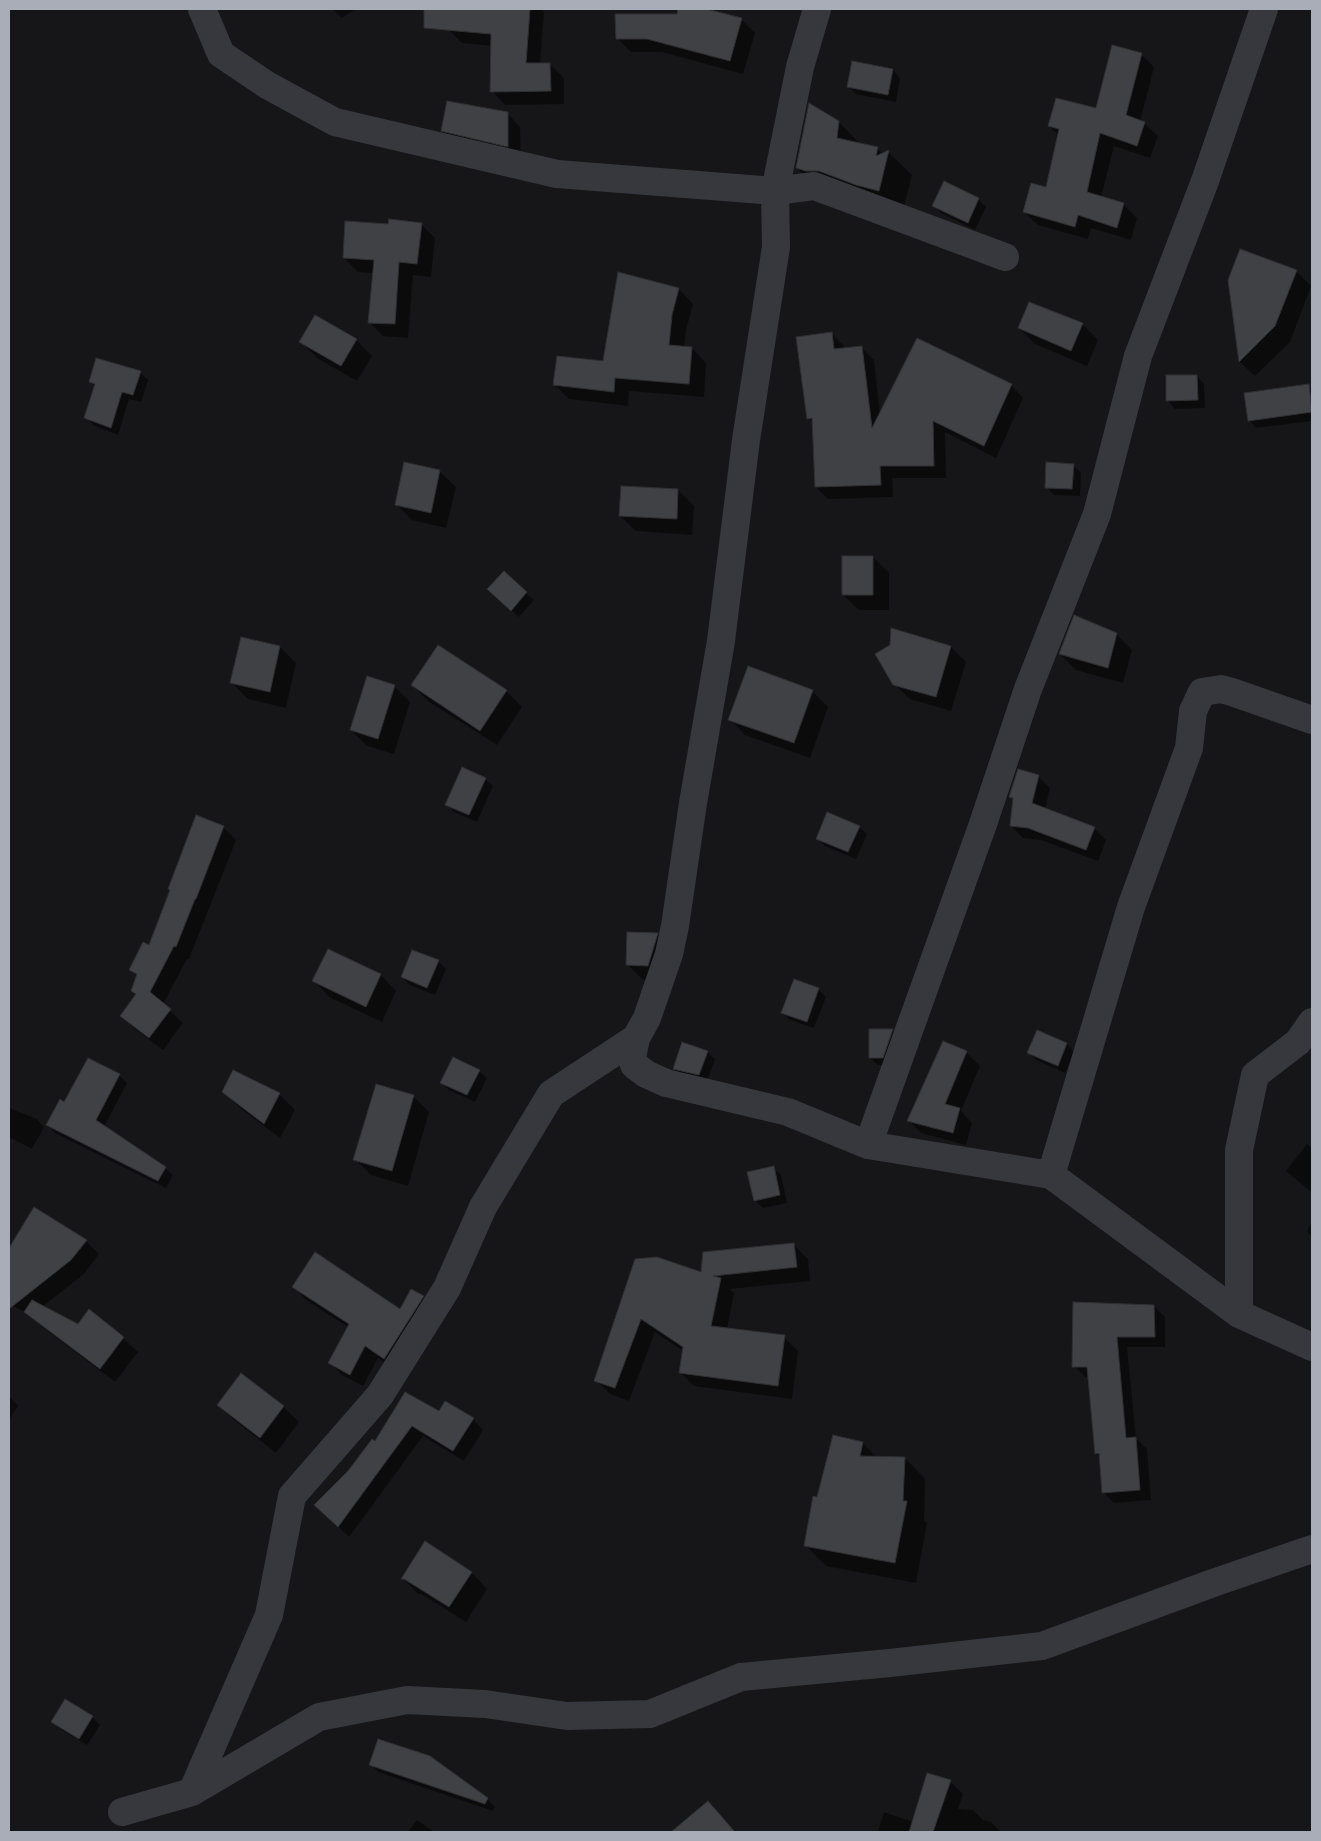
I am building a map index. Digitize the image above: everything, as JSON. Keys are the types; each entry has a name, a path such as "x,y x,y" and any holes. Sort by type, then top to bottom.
{"street":[{"path":"202,9 221,54 267,85 335,122 557,174 775,191 814,186 1005,258"},
{"path":"817,9 800,67 775,191 776,247 746,440 721,641 692,803 675,926 669,954 647,1018 636,1038 632,1058 634,1065 646,1074 666,1083 788,1112 868,1145 1051,1175 1239,1314 1312,1347"},
{"path":"868,1145 983,824 1028,689 1097,514 1138,356 1205,181 1264,9"},
{"path":"1051,1175 1131,907 1189,748 1193,711 1202,692 1221,689 1312,720"},
{"path":"1239,1314 1239,1150 1255,1075 1298,1042 1312,1022"},
{"path":"192,1792 269,1615 292,1496 380,1395 446,1288 483,1207 551,1094 636,1038"},
{"path":"122,1812 192,1792 320,1717 407,1700 485,1704 568,1716 650,1714 741,1677 1042,1646 1312,1549"}],"building":[{"path":"424,9 530,9 526,63 550,63 551,91 490,92 491,34 424,28"},
{"path":"678,9 706,9 742,18 730,61 647,39 616,39 615,14 677,14"},
{"path":"1112,45 1142,53 1126,115 1145,122 1137,146 1100,133 1087,192 1124,203 1117,228 1078,215 1075,227 1023,212 1031,183 1046,187 1059,129 1048,126 1056,98 1096,108"},
{"path":"852,61 893,69 888,95 847,87"},
{"path":"447,101 508,112 508,147 441,131"},
{"path":"809,103 839,121 837,138 878,147 876,156 889,150 879,191 856,185 819,171 806,171 796,168"},
{"path":"944,181 979,198 968,223 932,206"},
{"path":"389,219 422,223 417,264 399,262 395,324 368,323 374,260 343,258 345,221 388,224"},
{"path":"1240,249 1297,270 1275,326 1239,362 1228,280"},
{"path":"618,272 679,288 672,315 669,345 692,347 689,384 615,378 614,392 553,385 557,356 603,361"},
{"path":"1029,302 1083,323 1071,351 1018,328"},
{"path":"315,315 357,339 341,366 299,342"},
{"path":"832,332 834,349 862,346 872,428 917,338 1012,384 984,446 933,421 934,466 880,466 881,485 815,487 812,418 807,419 796,337"},
{"path":"96,358 141,371 133,395 122,392 111,428 84,418 95,384 89,382"},
{"path":"1166,375 1197,375 1198,400 1166,401"},
{"path":"1309,384 1312,412 1248,421 1244,393"},
{"path":"404,462 440,470 431,513 395,505"},
{"path":"1046,462 1074,464 1072,489 1045,488"},
{"path":"621,486 678,489 677,519 619,516"},
{"path":"842,556 873,556 873,595 842,595"},
{"path":"504,571 527,592 511,611 487,589"},
{"path":"1074,615 1117,633 1108,668 1059,654"},
{"path":"891,628 951,646 936,697 893,685 875,654 890,645"},
{"path":"241,637 280,646 270,692 230,683"},
{"path":"438,645 507,690 480,731 411,685"},
{"path":"748,666 813,690 794,743 728,720"},
{"path":"367,676 395,685 378,739 350,730"},
{"path":"462,767 486,778 469,815 445,805"},
{"path":"1018,769 1039,775 1032,803 1095,827 1086,850 1028,828 1010,826 1013,798 1009,797"},
{"path":"827,812 860,826 848,852 816,839"},
{"path":"196,815 224,826 176,947 174,946 150,992 171,1009 149,1038 120,1016 136,994 131,991 137,974 129,970 143,942 149,945"},
{"path":"627,932 658,933 648,966 626,965"},
{"path":"328,949 381,974 366,1007 312,981"},
{"path":"412,950 439,960 427,988 401,977"},
{"path":"794,979 819,988 807,1022 781,1013"},
{"path":"869,1029 893,1029 883,1058 869,1058"},
{"path":"1037,1030 1067,1043 1058,1066 1027,1053"},
{"path":"943,1041 967,1051 945,1104 960,1108 953,1133 907,1121"},
{"path":"682,1042 708,1051 699,1075 673,1069"},
{"path":"453,1057 480,1070 467,1095 440,1083"},
{"path":"88,1058 120,1074 96,1120 166,1167 158,1181 46,1125 60,1099 64,1102"},
{"path":"233,1070 280,1093 264,1124 222,1092"},
{"path":"376,1084 414,1095 392,1171 353,1160"},
{"path":"774,1166 780,1195 754,1201 747,1172"},
{"path":"34,1207 87,1240 71,1260 9,1309 9,1248"},
{"path":"794,1243 797,1267 713,1276 721,1278 711,1326 785,1335 778,1386 679,1373 683,1347 641,1319 615,1388 594,1381 635,1259 657,1257 701,1272 703,1252"},
{"path":"315,1252 400,1309 411,1289 424,1296 384,1359 365,1346 350,1375 328,1363 349,1324 292,1287"},
{"path":"32,1300 78,1324 89,1309 124,1337 100,1369 24,1312"},
{"path":"1073,1302 1154,1305 1155,1337 1117,1337 1126,1438 1136,1437 1140,1490 1102,1493 1099,1453 1095,1454 1087,1367 1072,1367"},
{"path":"241,1373 284,1406 260,1438 217,1405"},
{"path":"405,1392 439,1411 445,1401 474,1418 453,1451 412,1426 338,1527 314,1505 348,1471 372,1439 375,1441"},
{"path":"833,1435 863,1442 860,1456 905,1457 903,1501 907,1501 895,1563 804,1546 813,1496 817,1497"},
{"path":"425,1541 472,1572 449,1607 404,1579 401,1579"},
{"path":"65,1699 93,1716 79,1739 51,1722"},
{"path":"378,1739 430,1756 488,1798 485,1804 369,1765"},
{"path":"927,1773 951,1780 933,1832 909,1832"},
{"path":"708,1801 735,1832 671,1832"}]}
